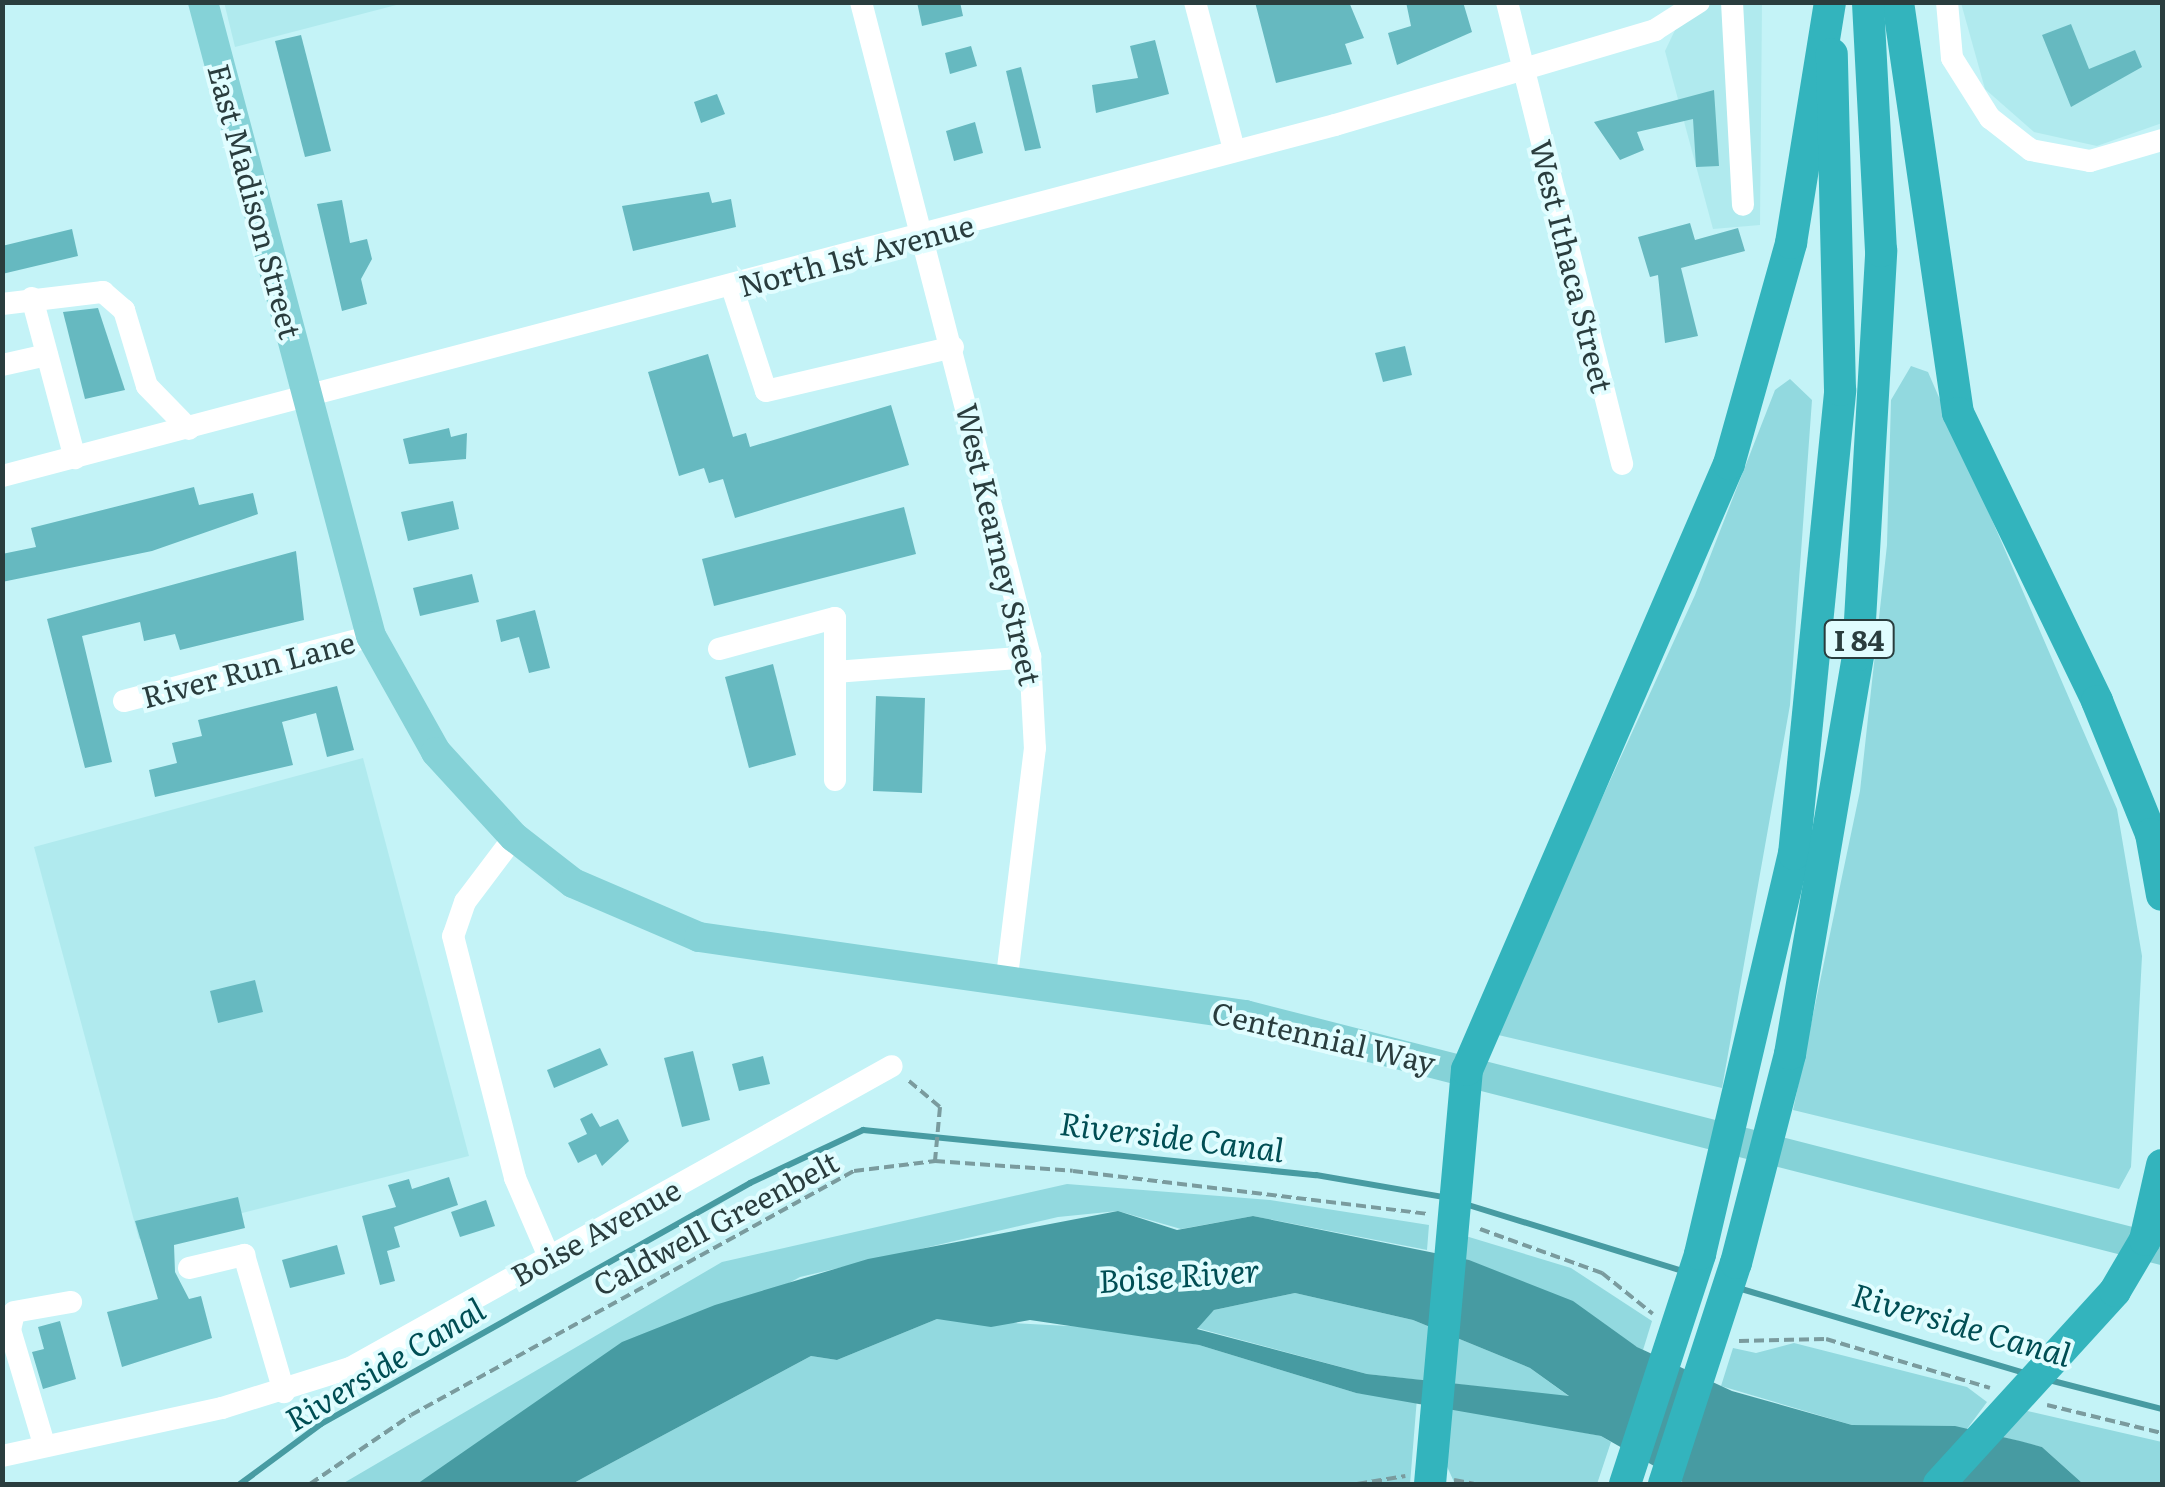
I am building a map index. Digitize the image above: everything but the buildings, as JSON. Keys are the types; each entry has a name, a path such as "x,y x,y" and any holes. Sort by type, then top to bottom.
{"highway":[{"name":"I 84","path":"1664,1484 1736,1263 1790,1054 1858,655 1880,251 1868,2"},
{"path":"1898,2 1958,413 2097,702 2151,834 2162,895"},
{"name":"I 84","path":"1625,1484 1700,1254 1794,854 1820,658 1840,390 1830,3"},
{"path":"1430,1484 1456,1139 1466,1070 1728,464 1787,261 1830,3"},
{"path":"1939,1484 2157,1244 2162,1165"}],"main road":[{"name":"East Madison Street","path":"203,2 371,636"},
{"name":"Centennial Way","path":"371,636 436,752 514,837 573,883 699,937 1007,975 1244,1015 2157,1244"}],"street":[{"name":"West Kearney Street","path":"861,2 953,346 1030,657 1035,748 1007,975"},
{"path":"1195,2 1234,150"},
{"name":"West Ithaca Street","path":"1507,2 1622,464"},
{"name":"North 1st Avenue","path":"2,476 308,400 924,236 1524,69 1656,30 1699,2"},
{"path":"1732,2 1743,205"},
{"path":"1947,2 1952,58 1990,118 2031,150 2090,161 2162,140"},
{"path":"732,287 766,391 953,346"},
{"path":"2,304 88,288 117,301 146,386 189,429"},
{"path":"32,298 75,458"},
{"path":"2,365 47,355"},
{"path":"719,648 835,618 835,780"},
{"name":"River Run Lane","path":"124,700 371,636"},
{"path":"835,672 1030,657"},
{"path":"514,837 465,902 453,936 515,1178 549,1257"},
{"name":"Boise Avenue","path":"2,1456 284,1392 350,1368 892,1066"},
{"path":"189,1268 244,1254 284,1392"},
{"path":"44,1444 10,1330 14,1312 70,1302"}],"path":[{"path":"892,1066 940,1107 935,1162"},
{"name":"Caldwell Greenbelt","path":"310,1484 411,1415 854,1171 935,1162 1444,1218"},
{"path":"1462,1224 1602,1273 1672,1320"},
{"path":"1729,1338 1826,1340 2002,1392"},
{"path":"2037,1402 2162,1434"}],"shaded area":[{"path":"224,2 404,2 404,3 235,47"},
{"path":"1688,3 1762,3 1760,225 1713,229 1665,51"},
{"path":"1961,3 2160,3 2162,123 2097,146 2034,132 1985,89"},
{"path":"1911,366 1928,372 2117,809 2142,956 2131,1167 2119,1189 1793,1110 1860,791 1887,545 1891,400"},
{"path":"1790,379 1812,400 1790,705 1722,1088 1494,1034 1695,595 1775,390"},
{"path":"363,758 469,1156 139,1239 34,847"},
{"path":"1067,1184 1270,1200 1429,1225 1427,1250 1253,1216 1181,1229 1118,1211 1058,1217 800,1277 417,1484 342,1484 722,1262"},
{"path":"1459,1234 1571,1268 1652,1321 1643,1350 1457,1257"},
{"path":"1295,1293 1413,1320 1530,1368 1570,1397 1367,1374 1197,1328 1214,1310"},
{"path":"937,1319 1107,1328 1199,1345 1356,1393 1417,1398 1410,1484 572,1484 811,1356 837,1360"},
{"path":"1794,1343 1967,1387 1987,1402 1967,1429 1852,1425 1721,1386 1733,1348 1756,1353"},
{"path":"1448,1405 1601,1436 1611,1442 1597,1484 1455,1484 1444,1460"},
{"path":"2023,1410 2162,1442 2162,1483 2081,1482 2042,1447 1998,1436"}],"water":[{"name":"Boise River","path":"1118,1211 1177,1230 1253,1216 1469,1260 1573,1301 1637,1347 1732,1391 1852,1425 1955,1426 2020,1441 2042,1447 2081,1482 2162,1484 1686,1484 1601,1436 1356,1393 1199,1345 1030,1320 991,1327 937,1319 837,1360 811,1356 572,1484 417,1484 622,1342 715,1305 868,1259","holes":["1295,1293 1413,1320 1530,1368 1569,1396 1367,1374 1197,1329 1214,1310"]}],"waterway":[{"name":"Riverside Canal","path":"240,1484 321,1424 750,1183 863,1130 1316,1175 1444,1197"},
{"name":"Riverside Canal","path":"1465,1204 1683,1271"},
{"path":"1738,1288 2028,1374"},
{"name":"Riverside Canal","path":"2049,1380 2162,1409"}]}
